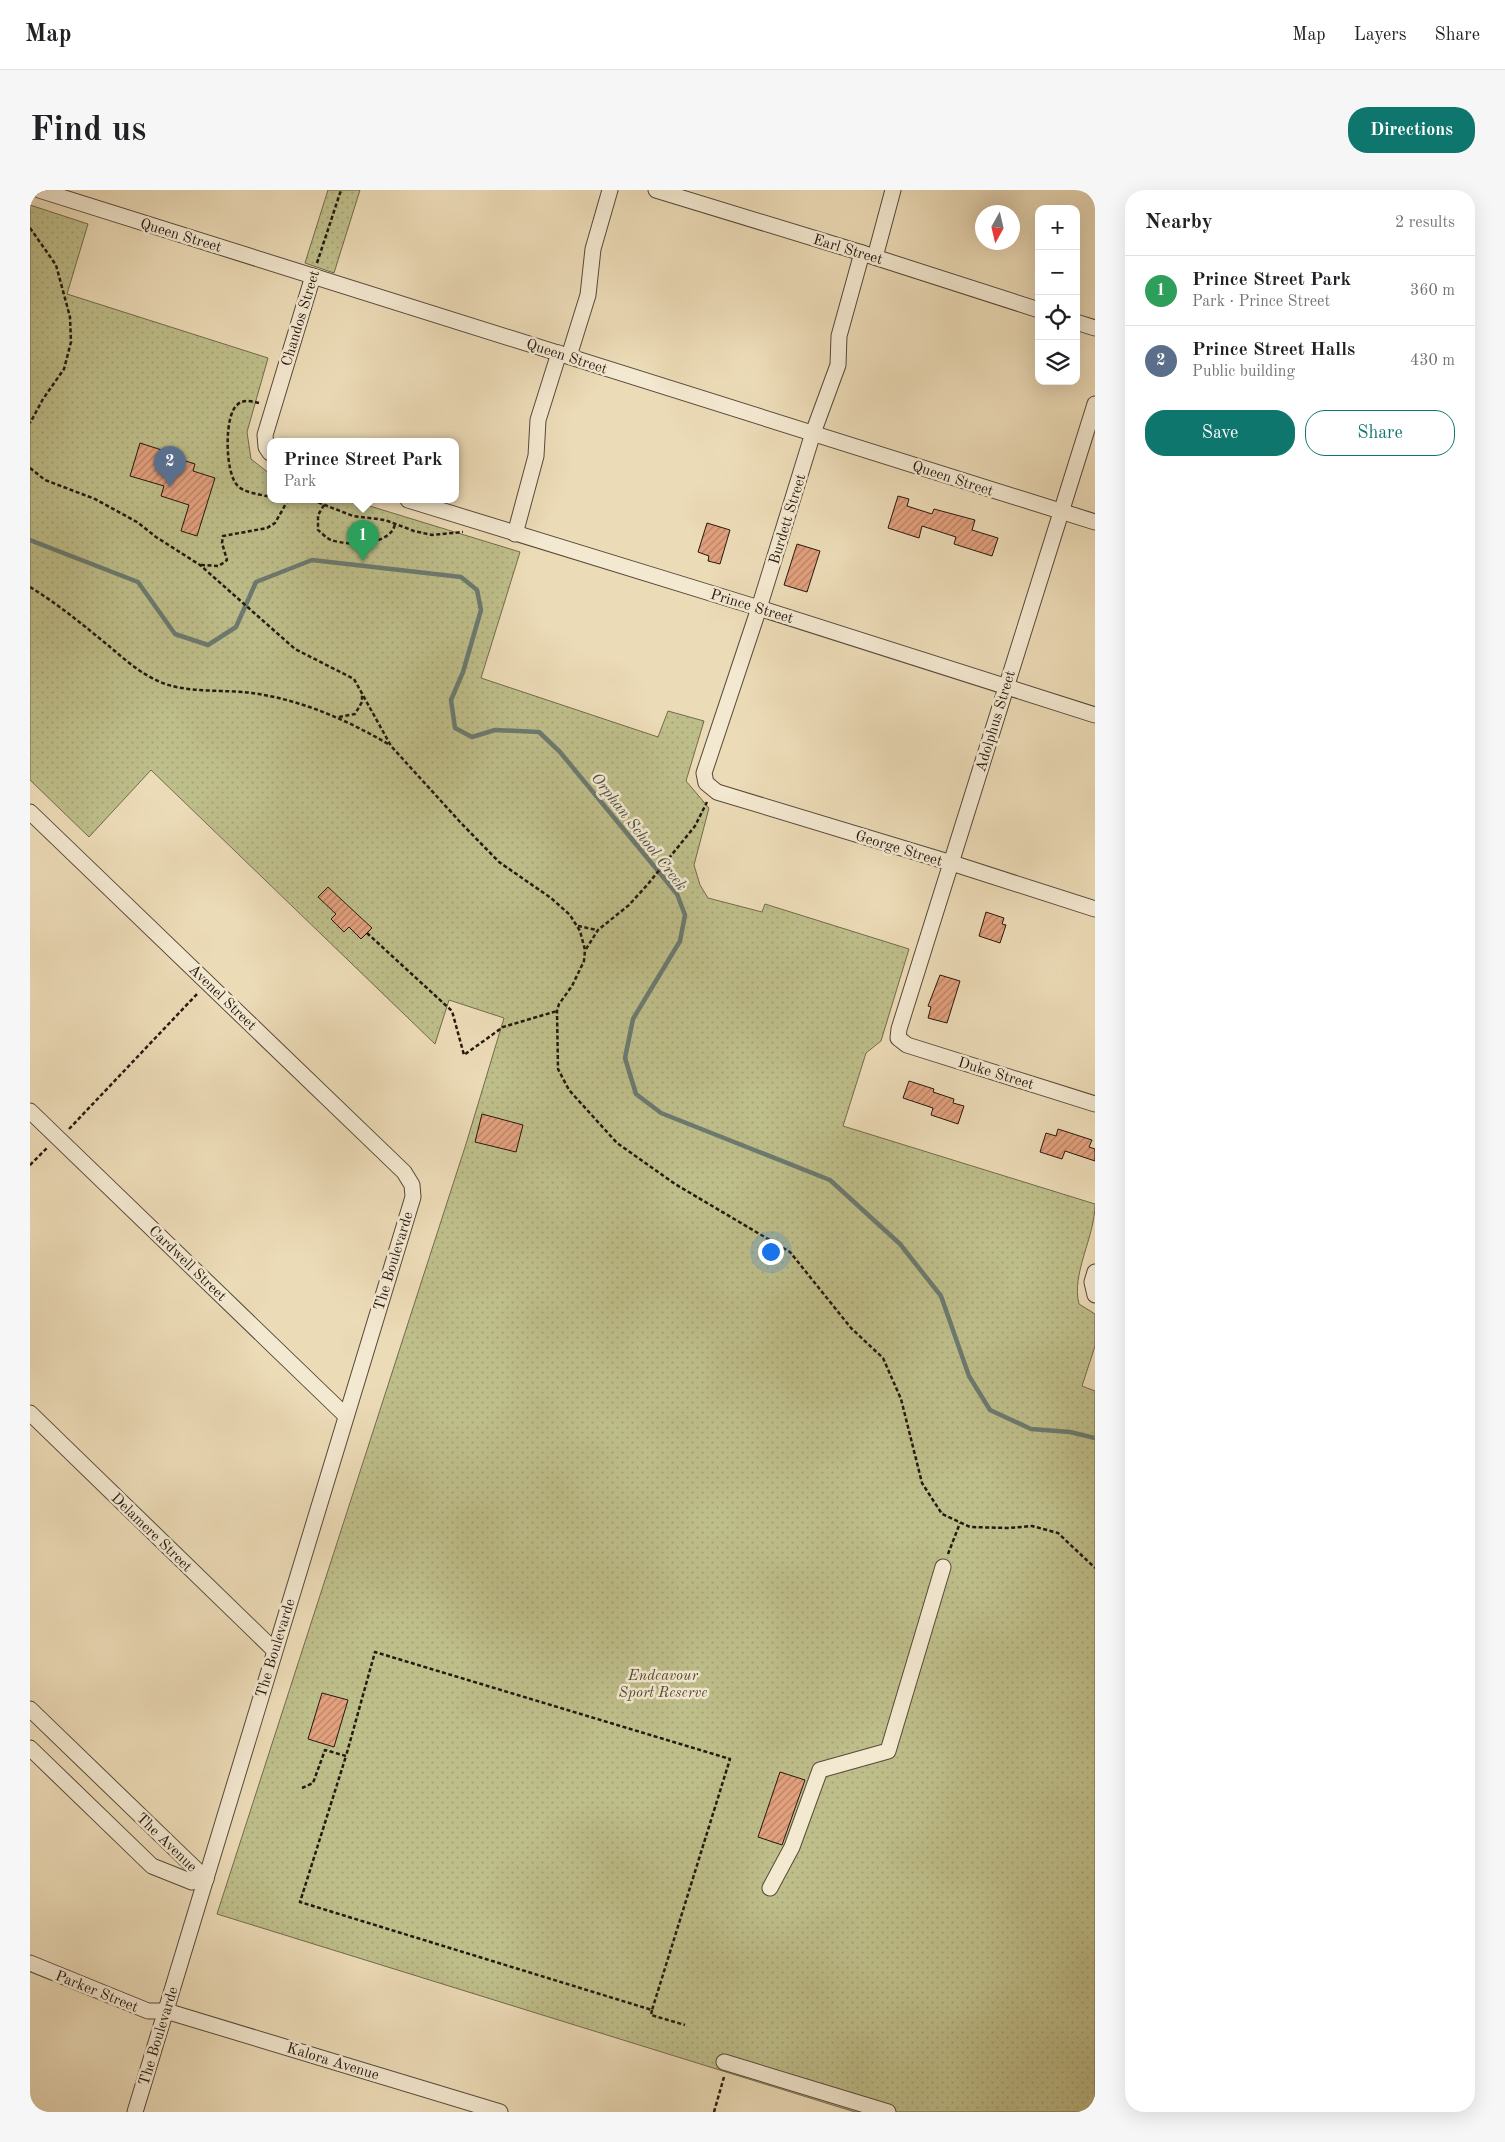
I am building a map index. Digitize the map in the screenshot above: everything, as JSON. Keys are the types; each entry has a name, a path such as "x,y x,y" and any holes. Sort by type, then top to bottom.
{"street":[{"name":"Queen Street","path":"39,190 1095,522"},
{"path":"515,534 536,456 538,420 588,295 593,249 610,190"},
{"name":"Earl Street","path":"656,190 1035,309"},
{"name":"Burdett Street","path":"710,787 704,773 759,608 813,433 838,365 839,336 893,190"},
{"name":"Chandos Street","path":"267,445 265,435 313,276"},
{"path":"1080,323 1095,328"},
{"name":"Adolphus Street","path":"898,1038 899,1029 1095,404"},
{"name":"Prince Street","path":"417,503 759,608 1095,715"},
{"name":"George Street","path":"710,787 717,792 1095,909"},
{"name":"Avenel Street","path":"30,812 406,1174 412,1185"},
{"name":"Duke Street","path":"898,1038 907,1045 1095,1104"},
{"name":"Cardwell Street","path":"30,1111 346,1416"},
{"name":"The Boulevarde","path":"135,2112 413,1197 412,1185"},
{"path":"1094,1294 1092,1282 1095,1272"},
{"name":"Delamere Street","path":"30,1413 274,1650"},
{"path":"770,1888 792,1847 820,1770 888,1751 944,1567"},
{"name":"The Avenue","path":"30,1710 206,1879"},
{"name":"The Avenue","path":"30,1748 152,1866 192,1882 206,1879"},
{"name":"Parker Street","path":"30,1964 141,2009 166,2011"},
{"name":"Kalora Avenue","path":"166,2011 500,2112"},
{"path":"726,2063 888,2112"}],"path":[{"name":"Chandos Street","path":"313,276 341,190"},
{"path":"30,228 56,265 70,317 71,342 64,369 43,399 30,424"},
{"path":"259,403 246,401 238,404 232,412 227,456 232,476 238,486 267,496"},
{"path":"30,468 44,480 95,499 137,522 156,537 200,565 295,649 354,679 391,746 499,862 551,898 570,915 580,931 585,950 584,961 572,986 559,1004 558,1011 558,1069 569,1090 617,1143 675,1184 790,1252 851,1328 882,1358 901,1400 922,1483 942,1514 970,1527 1008,1528 1032,1526 1058,1533 1095,1568"},
{"path":"200,565 219,566 227,560 222,543 224,536 268,528 275,523 286,503"},
{"path":"319,503 353,516 385,520 414,531 432,535 456,534 466,531 471,520"},
{"path":"324,505 318,515 318,530 330,540 371,542 387,537 394,531 396,524"},
{"path":"30,587 52,600 127,662 159,682 191,689 252,693 302,704 338,718 391,746"},
{"path":"338,718 355,714 360,709 362,692"},
{"path":"585,950 598,930 629,905 682,843 695,826 710,787"},
{"path":"576,925 598,930"},
{"path":"367,933 452,1011 464,1054 503,1027 558,1011"},
{"path":"30,1165 46,1148 60,1139 207,982"},
{"path":"944,1567 960,1523"},
{"path":"652,2010 300,1902 346,1756 375,1652 730,1759 651,2015 685,2025"},
{"path":"302,1788 313,1783 325,1750 346,1756"},
{"path":"714,2112 726,2063"}],"green space":[{"path":"328,190 360,190 334,273 305,263"},
{"name":"Endeavour Sport Reserve","path":"30,205 88,224 67,294 268,358 247,432 251,459 267,472 267,503 360,503 520,552 481,678 658,737 668,711 704,721 686,781 709,808 694,865 700,885 708,898 762,912 765,904 909,949 881,1041 866,1053 843,1126 1095,1204 1094,1217 1078,1280 1077,1292 1079,1304 1095,1314 1095,1346 1082,1386 1095,1391 1095,2112 855,2112 217,1914 466,1144 504,1018 449,1000 435,1044 151,770 89,837 30,780"}],"building":[{"path":"140,443 171,453 170,456 195,464 193,471 215,478 197,536 181,531 189,505 161,496 164,486 130,476"},
{"path":"898,496 909,499 907,506 932,514 934,509 975,520 972,530 998,538 992,556 954,544 956,537 922,526 919,538 888,528"},
{"path":"707,523 730,530 720,564 708,561 709,556 698,552"},
{"path":"797,544 820,551 807,592 784,585"},
{"path":"328,887 372,928 361,939 349,927 344,932 331,919 336,914 318,897"},
{"path":"986,912 1004,918 1002,924 1006,925 1000,943 979,936"},
{"path":"940,975 960,981 947,1023 928,1018 931,1007 928,1006"},
{"path":"909,1081 934,1089 933,1092 954,1099 953,1103 964,1106 958,1124 931,1115 933,1108 903,1098"},
{"path":"482,1114 523,1125 516,1152 475,1142"},
{"path":"1058,1129 1092,1140 1089,1147 1095,1149 1095,1161 1065,1151 1062,1159 1040,1152 1046,1133 1056,1136"},
{"path":"322,1693 348,1700 334,1747 308,1739"},
{"path":"780,1772 805,1780 782,1845 758,1837"}],"waterway":[{"name":"Orphan School Creek","path":"30,540 138,582 175,634 208,645 236,627 256,582 312,560 461,577 477,590 481,610 463,672 451,700 455,728 472,737 495,730 539,732 560,752 677,894 685,915 680,941 633,1019 625,1058 636,1094 661,1113 830,1180 900,1244 941,1296 969,1376 990,1410 1031,1429 1070,1432 1095,1438"}],"place":[{"name":"Prince Street Halls","path":"170,487"},
{"name":"Prince Street Park","path":"363,561"}]}
